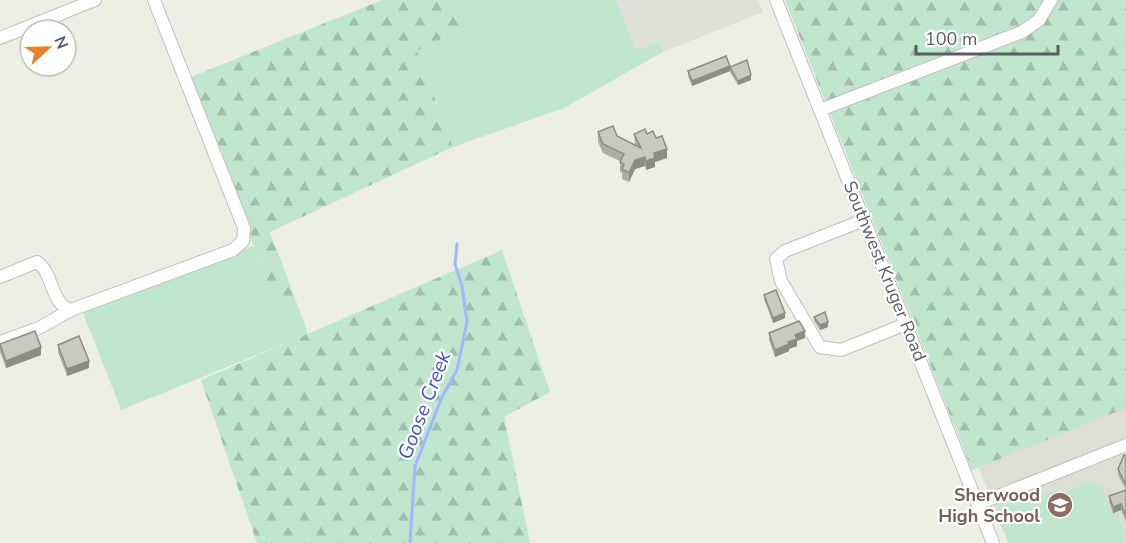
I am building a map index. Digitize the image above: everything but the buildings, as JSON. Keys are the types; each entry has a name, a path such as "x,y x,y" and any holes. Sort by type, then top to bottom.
{"street":[{"path":"0,38 95,0"},
{"path":"0,342 39,328 71,310 239,247 244,235 154,0"},
{"name":"Southwest Kruger Road","path":"776,0 993,543"},
{"path":"820,110 1022,32 1039,20 1051,0"},
{"path":"864,220 785,251 776,259 781,281 820,346 841,350 906,324"},
{"path":"0,276 37,262 44,269 59,301 71,310"},
{"path":"978,504 1126,445"}],"shaded area":[{"path":"616,0 758,0 763,12 663,52 658,42 636,51"},
{"name":"Sherwood High School","path":"1126,406 1126,543 1009,543 978,466"}],"green space":[{"path":"382,0 451,0 463,28 417,51 453,147 270,232 298,306 278,313 191,77"},
{"path":"451,0 616,0 636,50 659,42 663,52 564,108 453,147 417,51 462,28"},
{"path":"785,0 1126,0 1126,408 972,470"},
{"path":"253,246 278,312 298,306 308,334 121,410 82,310"},
{"path":"502,250 550,392 504,417 530,543 257,543 201,380"},
{"path":"1090,482 1101,486 1112,513 1117,512 1126,533 1124,543 1009,543 996,516 997,508 1025,496 1030,507 1036,504 1034,499 1060,488 1063,493"}],"waterway":[{"name":"Goose Creek","path":"410,543 415,466 442,397 457,370 467,322 462,286 455,264 457,244"}],"place":[{"name":"Sherwood High School","path":"1060,505"}]}
